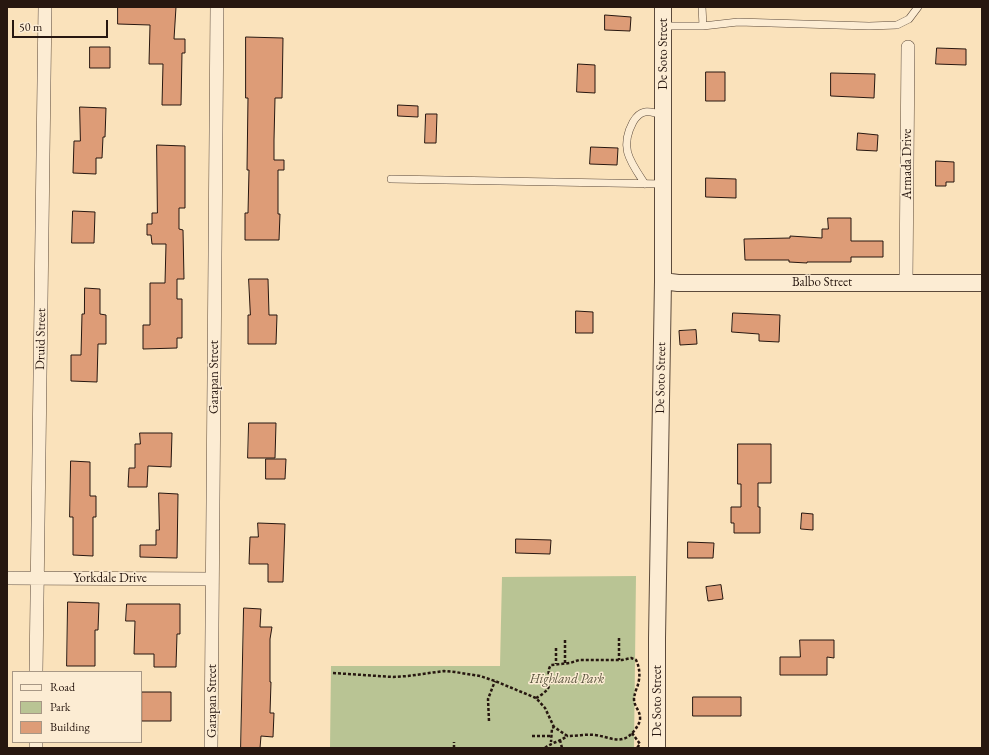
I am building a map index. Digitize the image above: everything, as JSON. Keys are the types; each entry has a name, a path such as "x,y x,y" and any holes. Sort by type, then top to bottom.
{"street":[{"name":"Druid Street","path":"36,671 45,7"},
{"name":"Garapan Street","path":"211,748 217,7"},
{"name":"De Soto Street","path":"657,748 657,638 663,282 663,7"},
{"name":"Armada Drive","path":"906,282 908,47"},
{"name":"Balbo Street","path":"663,282 982,283"},
{"name":"Yorkdale Drive","path":"7,578 212,579"}],"lane":[{"path":"702,7 703,26"},
{"path":"663,26 703,26 738,22 869,26 897,25 909,19 918,7"},
{"path":"645,184 634,168 628,154 626,140 636,116 644,112 663,114"},
{"path":"391,179 663,184"}],"path":[{"path":"619,638 619,660"},
{"path":"566,639 566,664"},
{"path":"556,648 556,664"},
{"path":"536,698 547,690 550,685 549,667 551,665 586,660 619,660 631,658 634,658 638,663 639,682 634,702 639,711 640,718 632,733 624,740 609,739 594,735 567,736 560,740 551,742 544,748"},
{"path":"333,673 393,677 444,671 473,674 495,681 536,698 545,708 554,727 567,736"},
{"path":"489,721 488,699 495,681"},
{"path":"551,742 552,728 554,727"},
{"path":"632,733 640,744 637,748"},
{"path":"532,736 552,736"},
{"path":"560,740 562,748"},
{"path":"454,742 454,748"}],"green space":[{"name":"Highland Park","path":"636,576 634,748 330,748 331,666 500,666 502,577"}],"building":[{"path":"118,7 176,7 174,39 185,39 185,53 182,53 181,105 162,105 163,64 149,64 150,25 118,24"},
{"path":"605,15 631,17 630,31 605,30"},
{"path":"246,37 283,38 282,98 275,98 274,140 274,160 284,160 284,170 278,170 278,214 280,214 279,240 245,240 245,213 248,213 249,170 247,170 248,98 246,98"},
{"path":"90,47 110,47 110,68 90,68"},
{"path":"937,48 966,49 966,65 936,64"},
{"path":"578,64 595,65 595,93 577,92"},
{"path":"706,72 725,72 725,101 706,101"},
{"path":"831,73 875,74 874,98 831,96"},
{"path":"398,105 418,106 418,117 398,116"},
{"path":"80,107 106,108 105,137 103,137 102,158 96,158 96,174 73,173 74,141 80,141"},
{"path":"426,114 437,114 436,143 425,143"},
{"path":"858,133 878,135 877,151 857,150"},
{"path":"157,145 185,146 185,208 179,208 179,229 183,230 184,279 177,279 177,299 182,299 182,338 177,338 177,348 143,349 143,325 150,325 150,283 165,283 166,244 152,244 151,235 147,235 147,224 152,224 152,213 157,213"},
{"path":"591,147 618,148 617,165 590,164"},
{"path":"936,161 954,162 954,182 946,182 946,186 936,186"},
{"path":"706,178 736,179 736,198 706,197"},
{"path":"73,211 95,212 94,243 72,243"},
{"path":"828,218 851,218 851,241 883,241 883,257 851,257 851,262 807,263 789,262 789,260 745,260 744,239 790,238 790,236 822,238 822,229 828,229"},
{"path":"249,279 268,279 269,315 277,315 276,344 248,344 248,315 250,315"},
{"path":"85,288 100,289 100,314 106,315 106,344 98,344 97,382 71,381 71,355 81,355 82,314 84,314"},
{"path":"576,311 593,312 593,333 576,333"},
{"path":"733,313 780,315 779,342 759,341 759,334 732,332"},
{"path":"696,330 697,344 680,345 679,331"},
{"path":"249,423 276,423 275,458 248,458"},
{"path":"140,433 172,433 171,467 148,466 147,487 128,487 129,468 135,468 135,444 140,444"},
{"path":"738,444 771,444 771,483 758,483 760,533 734,533 734,523 731,523 731,507 741,507 741,484 738,484"},
{"path":"266,459 286,459 285,479 266,479"},
{"path":"71,461 90,462 90,496 96,496 96,517 93,517 93,556 73,555 73,517 70,517"},
{"path":"159,493 178,494 177,558 140,557 140,545 156,545 156,530 159,530"},
{"path":"802,513 813,514 813,530 801,529"},
{"path":"258,523 285,524 283,582 268,582 268,564 249,564 250,537 258,537"},
{"path":"516,539 551,540 550,554 516,553"},
{"path":"688,542 714,543 713,558 688,558"},
{"path":"721,585 723,599 708,601 706,587"},
{"path":"68,602 99,603 98,630 95,630 95,666 67,666"},
{"path":"127,604 180,604 180,634 177,634 176,667 154,667 154,654 134,654 135,621 126,621"},
{"path":"244,608 261,609 260,627 272,627 270,639 270,713 274,713 273,737 261,736 260,748 241,748"},
{"path":"800,640 834,640 834,658 827,657 827,675 780,675 780,657 800,657"},
{"path":"142,692 171,692 171,721 142,721"},
{"path":"693,697 741,697 741,716 693,716"}]}
